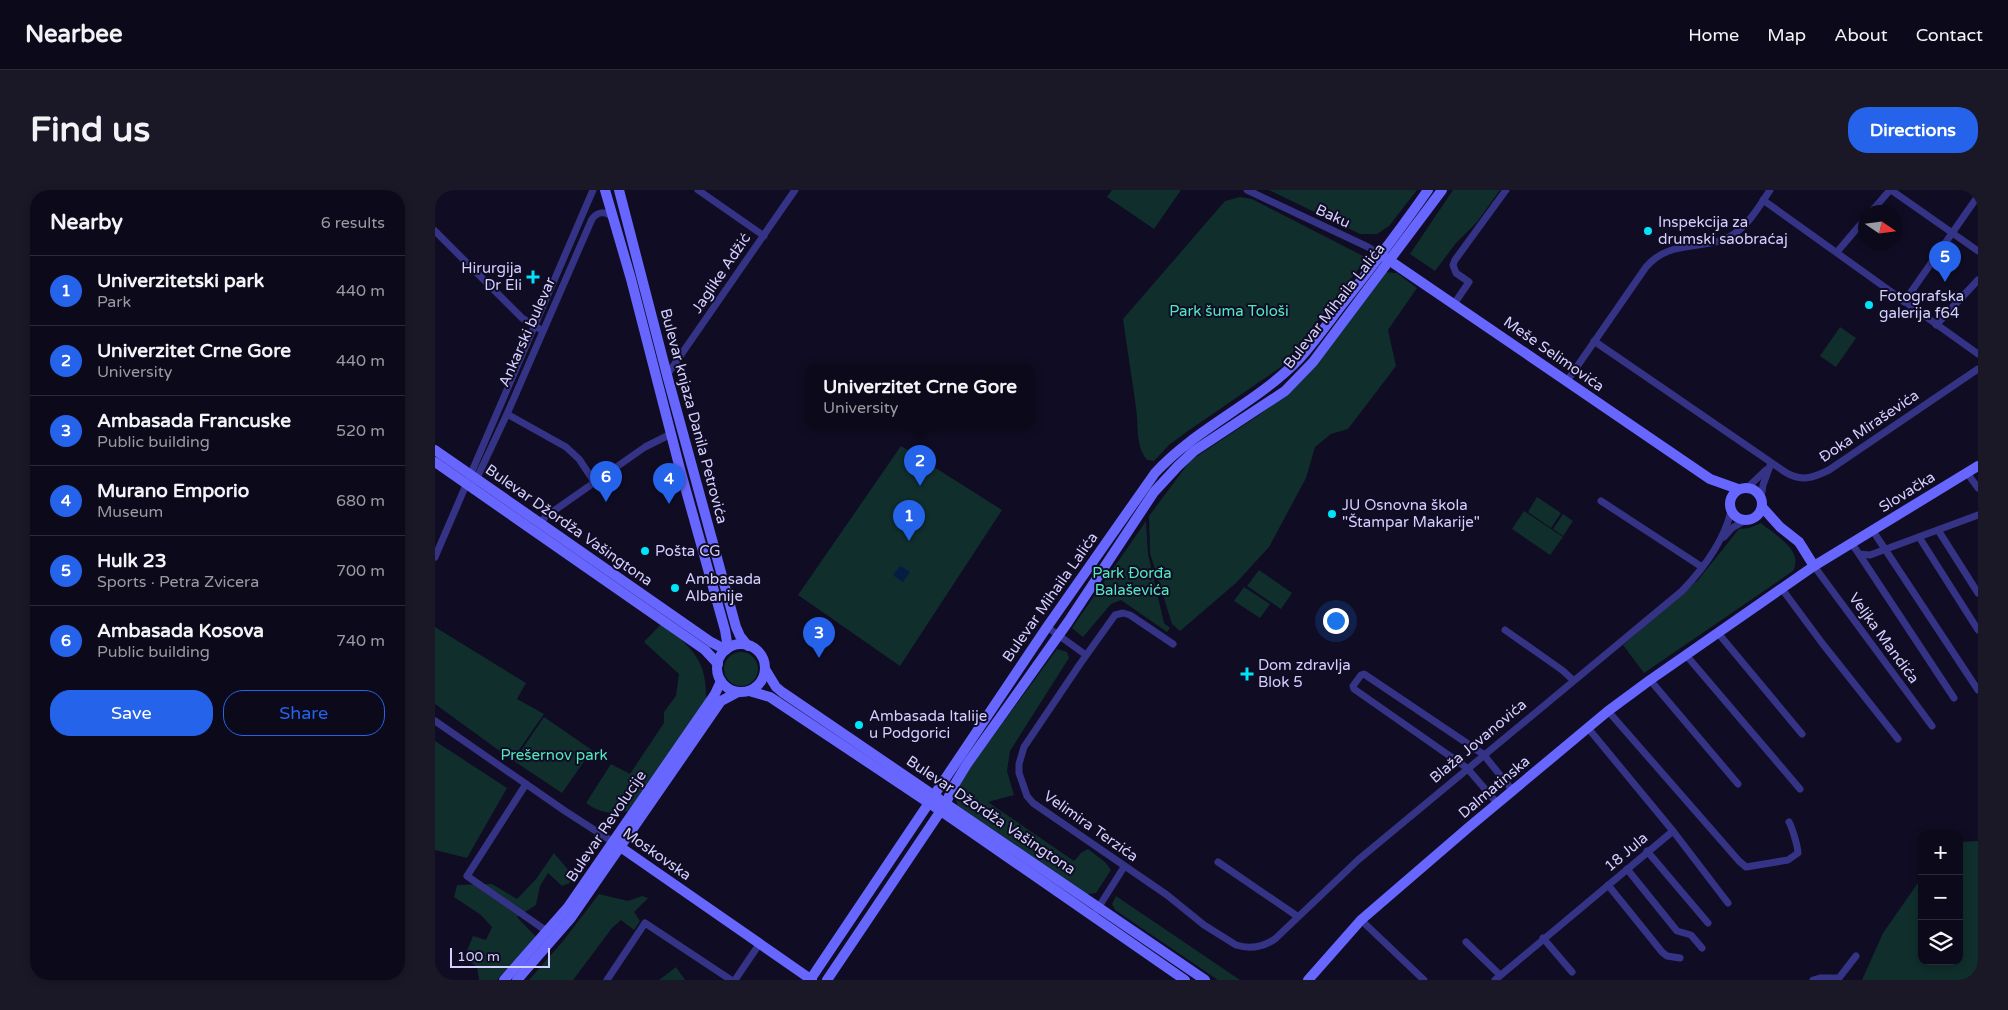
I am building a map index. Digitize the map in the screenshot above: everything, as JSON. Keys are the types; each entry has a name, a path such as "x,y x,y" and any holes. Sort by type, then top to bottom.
{"main road":[{"name":"Bulevar knjaza Danila Petrovića","path":"605,190 642,317 671,434 725,630 727,649"},
{"name":"Bulevar knjaza Danila Petrovića","path":"619,190 736,627 748,646"},
{"name":"Bulevar Mihaila Lalića","path":"811,980 1047,627 1155,473 1171,456 1215,423 1262,392 1301,357 1381,255 1428,190"},
{"name":"Bulevar Mihaila Lalića","path":"827,980 944,807 967,764 1058,635 1153,492 1163,480 1195,452 1285,391 1313,362 1442,190"},
{"name":"Meše Selimovića","path":"1381,255 1710,479 1743,488"},
{"name":"Bulevar Džordža Vašingtona","path":"435,450 711,642 727,649"},
{"name":"Bulevar Džordža Vašingtona","path":"435,462 467,488 705,650 718,664"},
{"name":"Slovačka","path":"1852,544 1978,466"},
{"name":"Meše Selimovića","path":"1710,479 1730,507"},
{"path":"1780,527 1750,519 1736,518 1730,507 1732,495 1743,488 1756,490 1780,527 1796,540 1814,566"},
{"path":"1750,519 1762,502"},
{"name":"Dalmatinska","path":"1307,980 1361,920 1608,711 1814,566 1852,544"},
{"path":"738,645 748,646 756,650 761,656 765,669 762,680 744,691 727,687 718,676 718,664 727,649 738,645"},
{"name":"Bulevar Džordža Vašingtona","path":"765,669 776,687 782,692 932,799"},
{"name":"Bulevar Revolucije","path":"520,979 571,918 715,694 721,681"},
{"name":"Bulevar Džordža Vašingtona","path":"744,691 770,697 1099,907 1205,980"},
{"name":"Bulevar Revolucije","path":"504,980 548,932 617,844 721,701 744,691"},
{"name":"Bulevar Džordža Vašingtona","path":"944,807 1093,916 1185,980"},
{"name":"Moskovska","path":"617,844 811,980"}],"street":[{"name":"Ankarski bulevar","path":"473,476 533,326 593,190"},
{"name":"Jaglike Adžić","path":"697,190 763,236"},
{"name":"Jaglike Adžić","path":"667,375 795,190"},
{"name":"Baku","path":"1247,190 1368,247 1381,255"},
{"path":"1454,304 1469,282 1456,273 1453,265 1455,260 1506,190"},
{"path":"1567,381 1654,257 1680,247 1726,238 1743,225 1770,190"},
{"path":"1877,205 1891,190 1978,251"},
{"path":"1904,302 1978,196"},
{"path":"1763,200 1978,354"},
{"name":"Ankarski bulevar","path":"473,476 507,414 592,219 602,212 613,218"},
{"path":"1837,252 1858,227"},
{"path":"435,231 522,318 543,331"},
{"path":"1936,325 1978,280"},
{"name":"Đoka Miraševića","path":"1594,341 1770,465 1792,477 1808,478 1821,474 1978,369"},
{"path":"507,414 566,447 579,459 595,483"},
{"path":"540,524 545,517 645,447 671,434"},
{"path":"1743,488 1770,465"},
{"path":"1762,502 1770,465"},
{"path":"1967,473 1978,488"},
{"path":"435,557 473,476"},
{"path":"1601,501 1702,567"},
{"name":"Blaža Jovanovića","path":"1719,542 1727,525 1730,507"},
{"path":"1859,554 1870,555 1886,550 1977,517"},
{"name":"Blaža Jovanovića","path":"1247,947 1262,946 1269,943 1357,860 1673,599 1689,584 1719,542 1732,528 1750,519"},
{"path":"1938,530 1978,593"},
{"path":"1873,531 1978,690"},
{"path":"1919,537 1978,630"},
{"path":"1852,544 1954,698"},
{"name":"Veljka Mandića","path":"1814,566 1932,726"},
{"path":"1783,589 1822,643 1898,740"},
{"name":"Velimira Terzića","path":"1173,644 1130,614 1115,615 1024,747 1019,764 1019,773 1027,796 1033,803 1167,896 1210,929 1235,945 1247,947"},
{"path":"1047,627 1086,655"},
{"path":"1505,630 1562,670 1573,680"},
{"path":"1718,633 1802,734"},
{"path":"1686,655 1800,789"},
{"path":"1498,804 1467,768 1354,690 1353,686 1361,675 1364,674 1483,754 1513,791"},
{"path":"1650,680 1738,784"},
{"path":"1608,711 1746,867 1788,860 1798,853 1794,842 1794,830 1789,822"},
{"name":"Moskovska","path":"435,721 617,844"},
{"path":"1588,728 1673,831 1728,903"},
{"path":"526,784 467,876 548,932"},
{"name":"18 Jula","path":"1497,978 1673,831"},
{"path":"1647,851 1708,923"},
{"path":"1218,862 1297,916"},
{"path":"1093,916 1124,867"},
{"path":"1627,868 1677,931 1691,935 1702,948"},
{"path":"1608,885 1662,952 1667,956 1680,958"},
{"path":"1361,920 1424,980"},
{"path":"607,980 645,923 731,980"},
{"path":"1543,938 1572,972"},
{"path":"1466,942 1497,978"},
{"path":"735,980 760,944"},
{"path":"1813,980 1839,978 1855,956"}],"green space":[{"path":"1112,190 1181,190 1154,229 1107,197"},
{"path":"1269,190 1417,190 1389,226 1377,234 1360,234"},
{"path":"1453,190 1500,190 1477,222 1456,243 1435,271 1410,254"},
{"name":"Park šuma Tološi","path":"1240,197 1252,199 1365,257 1360,267 1281,367 1185,433 1169,445 1154,461 1147,460 1139,442 1123,319 1225,201"},
{"name":"Park šuma Tološi","path":"1384,272 1397,273 1417,288 1388,330 1396,366 1348,429 1331,434 1315,447 1306,478 1269,547 1236,583 1180,631 1172,624 1150,553 1149,516 1190,461 1259,415 1290,389"},
{"path":"1840,327 1856,338 1836,367 1820,356"},
{"path":"901,446 1002,510 900,666 798,595"},
{"path":"1537,497 1561,513 1551,528 1528,512"},
{"path":"1524,511 1563,537 1550,555 1512,529"},
{"path":"1563,514 1573,521 1563,536 1553,529"},
{"name":"Park Đorđa Balaševića","path":"1146,521 1148,554 1164,623 1170,628 1167,632 1121,600 1111,604 1083,637 1072,628"},
{"path":"1761,523 1780,538 1795,556 1793,571 1644,673 1623,645 1698,580 1739,529 1749,528"},
{"path":"1259,570 1292,593 1281,609 1247,586"},
{"path":"1244,587 1270,604 1260,618 1234,601"},
{"path":"663,622 689,647 700,663 706,685 706,699 628,811 611,813 601,811 586,803 611,764 630,774 664,723 664,712 676,696 679,674 644,642"},
{"path":"435,627 526,683 517,699 544,714 512,760 435,704"},
{"path":"1057,649 1067,652 1069,658 1010,751 1007,771 1014,795 988,802 1074,861 1081,853 1088,849 1105,862 1111,870 1096,893 1087,894 958,806 955,798 956,787"},
{"path":"741,652 748,653 753,657 757,662 757,676 753,681 748,685 741,686 734,685 729,681 725,676 724,669 725,662 729,657 734,653"},
{"name":"Prešernov park","path":"544,717 592,750 562,793 514,761"},
{"path":"435,741 507,788 467,858 435,850"},
{"path":"1978,841 1978,980 1862,980 1883,933 1918,883 1918,965 1963,965 1963,842"},
{"path":"554,853 570,872 570,883 562,886 548,873 540,886 536,905 517,917 536,937 497,980 479,980 477,967 464,958 473,936 486,940 492,927 481,915 454,897 457,885 492,884 517,899 536,879"},
{"path":"599,894 628,901 642,896 648,898 634,912 640,921 634,930 621,920 612,928 573,980 529,980 563,941"},
{"path":"1116,896 1240,980 1218,980 1115,910 1112,904"},
{"path":"676,967 685,980 659,980"}],"water":[{"path":"900,566 910,572 903,582 893,575"}],"place":[{"name":"Inspekcija za drumski saobraćaj","path":"1648,231"},
{"name":"Hirurgija Dr Eli","path":"533,277"},
{"name":"Hulk 23","path":"1945,282"},
{"name":"Fotografska galerija f64","path":"1869,305"},
{"name":"Univerzitet Crne Gore","path":"920,486"},
{"name":"Ambasada Kosova","path":"606,502"},
{"name":"Murano Emporio","path":"669,504"},
{"name":"JU Osnovna škola \"Štampar Makarije\"","path":"1332,514"},
{"name":"Univerzitetski park","path":"909,541"},
{"name":"Pošta CG","path":"645,551"},
{"name":"Ambasada Albanije","path":"675,588"},
{"name":"Ambasada Francuske","path":"819,658"},
{"name":"Dom zdravlja Blok 5","path":"1247,674"},
{"name":"Ambasada Italije u Podgorici","path":"859,725"}]}
